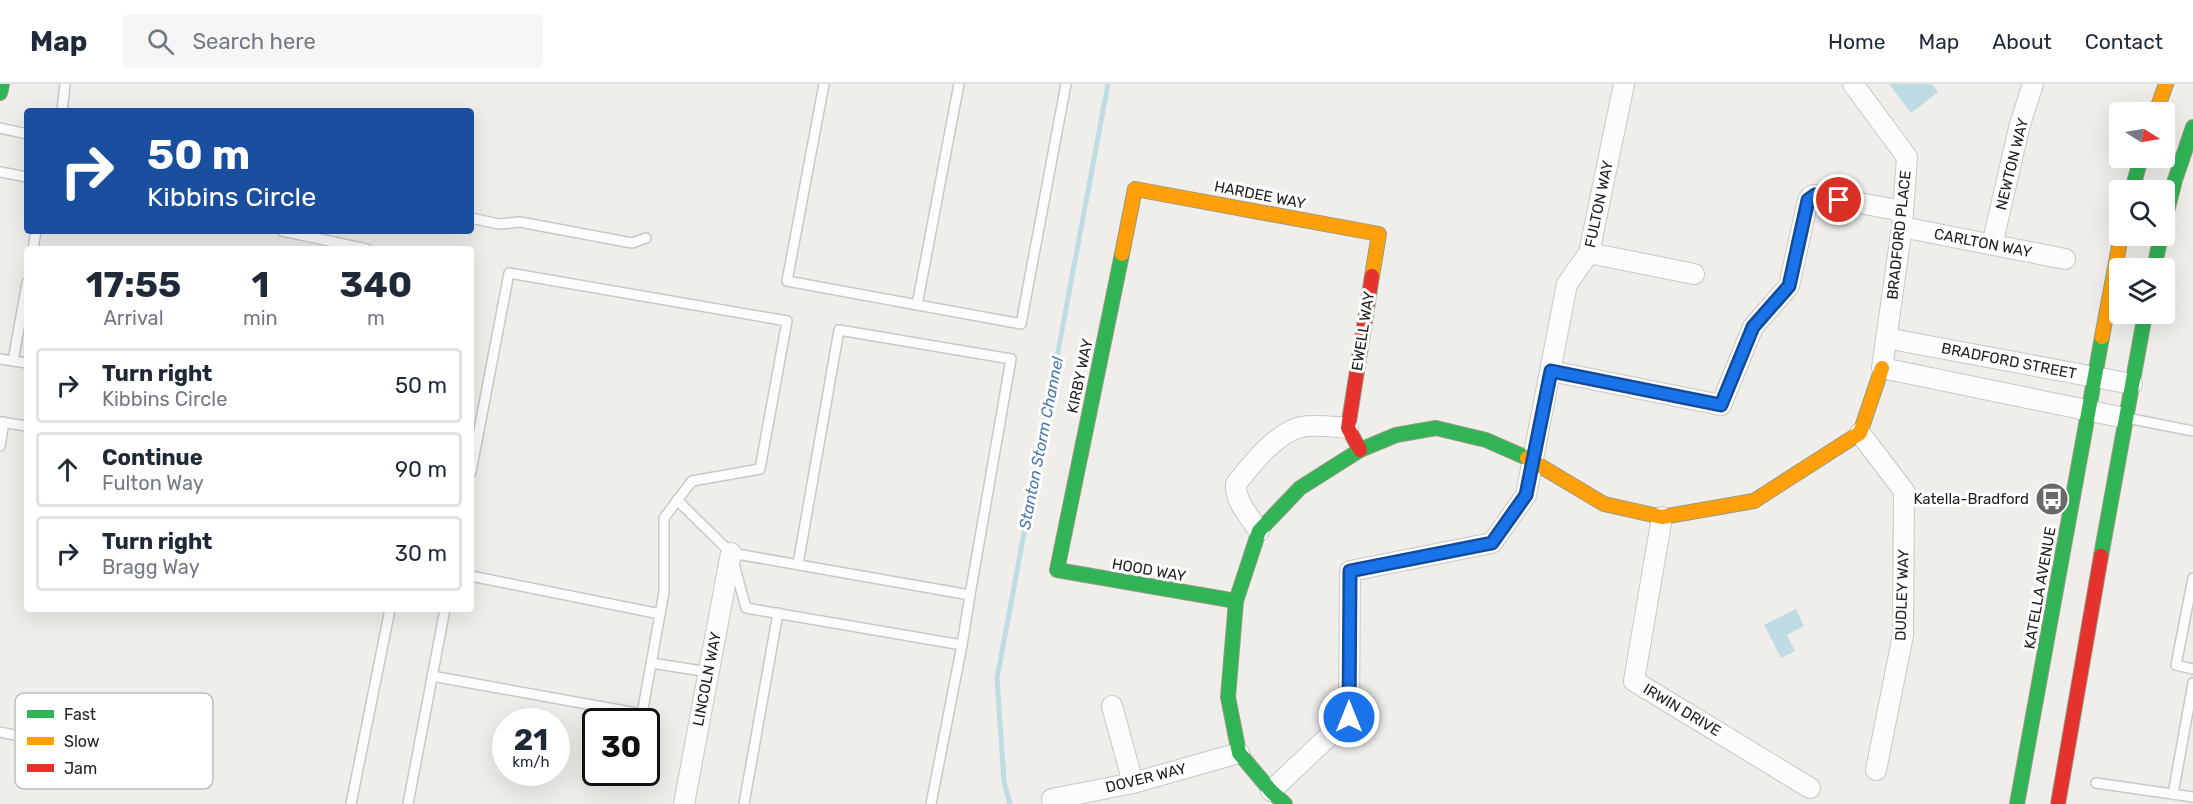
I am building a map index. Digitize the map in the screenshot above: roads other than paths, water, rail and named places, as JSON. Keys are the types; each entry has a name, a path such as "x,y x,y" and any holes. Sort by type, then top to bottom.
{"street":[{"path":"0,93 2,84"},
{"name":"FULTON WAY","path":"1278,797 1349,717 1350,571 1492,543 1526,495 1567,284 1589,253 1624,84"},
{"name":"BRADFORD PLACE","path":"1853,84 1907,157 1902,219 1882,368"},
{"name":"NEWTON WAY","path":"1992,245 2020,124 2033,84"},
{"path":"2160,102 2166,84"},
{"path":"2175,180 2193,127"},
{"name":"HARDEE WAY","path":"1135,189 1379,234"},
{"name":"KIRBY WAY","path":"1057,570 1135,189"},
{"name":"CARLTON WAY","path":"1551,371 1721,405 1753,327 1789,286 1808,200 1815,195 1992,245 2065,259"},
{"name":"EWELL WAY","path":"1348,428 1379,234"},
{"name":"KATELLA AVENUE","path":"2018,804 2119,246"},
{"path":"1589,253 1694,274"},
{"path":"2058,804 2143,324"},
{"name":"BRADFORD STREET","path":"1886,338 2132,384"},
{"path":"1278,797 1239,753 1228,698 1236,602 1259,531 1300,488 1360,450 1396,435 1436,428 1486,440 1533,460 1604,504 1662,517 1754,501 1860,433 1882,368"},
{"name":"BRADFORD STREET","path":"1882,368 2125,418"},
{"path":"1259,531 1239,500 1235,488 1254,460 1293,430 1302,427 1348,428 1360,450"},
{"name":"DUDLEY WAY","path":"1860,433 1904,491 1903,635 1876,770"},
{"name":"IRWIN DRIVE","path":"1662,517 1634,681 1810,788"},
{"name":"LINCOLN WAY","path":"684,804 731,553"},
{"name":"HOOD WAY","path":"1057,570 1236,602"},
{"path":"1112,706 1133,783"},
{"name":"DOVER WAY","path":"1053,801 1133,783 1239,753"}],"lane":[{"path":"62,108 65,84"},
{"path":"824,84 787,281 1021,324 1066,84"},
{"path":"917,305 959,84"},
{"path":"0,128 24,133"},
{"path":"0,171 24,176"},
{"path":"474,219 500,224 520,222 632,243 646,238"},
{"path":"294,234 344,246"},
{"path":"432,676 642,714 664,592 664,518 692,481 760,470 787,321 509,273 474,456"},
{"path":"13,361 24,300"},
{"path":"798,564 839,330 1011,359 962,645 931,804"},
{"path":"0,359 24,363"},
{"path":"2125,418 2193,431"},
{"path":"0,446 2,422 24,426"},
{"path":"677,500 731,553 746,608 962,645"},
{"path":"731,553 970,595"},
{"path":"474,577 660,614"},
{"path":"2193,578 2176,665 2193,669"},
{"path":"351,804 389,612"},
{"path":"408,804 444,612"},
{"path":"744,804 778,613"},
{"path":"651,663 709,672"},
{"path":"2173,794 2193,683"},
{"path":"0,732 15,735"},
{"path":"2096,783 2193,797"}],"water":[{"path":"1889,84 1932,84 1938,92 1911,113"},
{"path":"1796,609 1804,626 1787,635 1795,651 1781,658 1764,625"}],"waterway":[{"name":"Stanton Storm Channel","path":"1010,804 1004,782 997,678 1108,84"}],"place":[{"name":"Katella-Bradford","path":"2052,499"}]}
